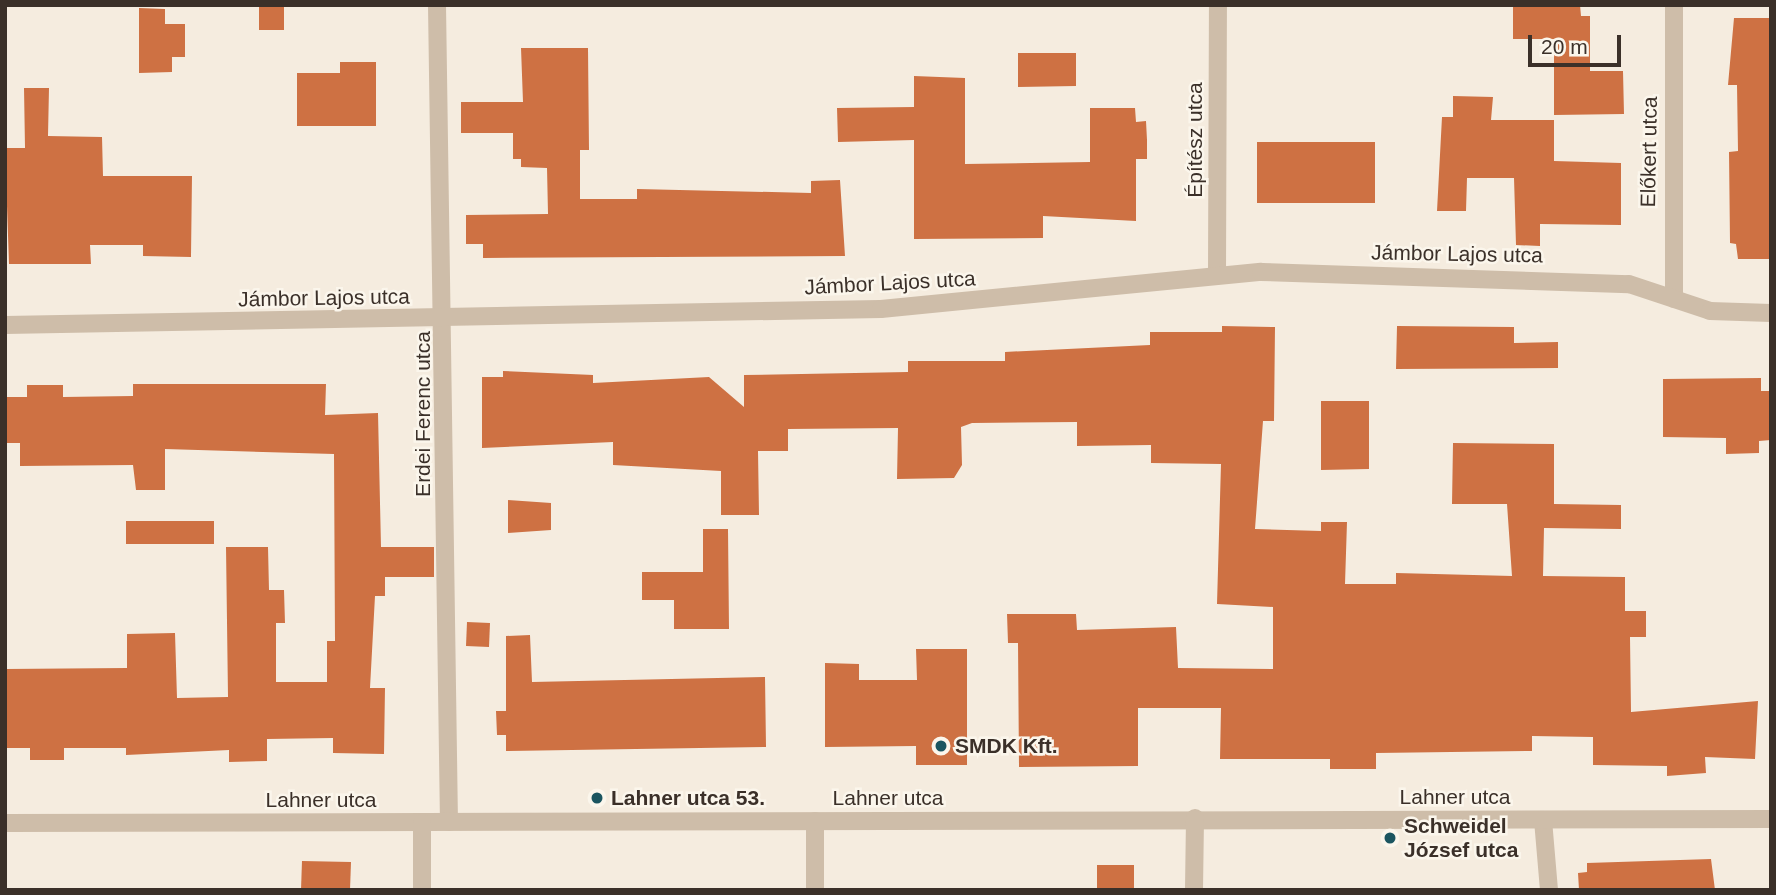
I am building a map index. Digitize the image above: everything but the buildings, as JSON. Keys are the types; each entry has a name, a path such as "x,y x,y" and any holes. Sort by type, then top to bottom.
{"street":[{"name":"Erdei Ferenc utca","path":"437,5 445,319 449,822"},
{"name":"Építész utca","path":"1217,275 1218,5"},
{"name":"Előkert utca","path":"1674,5 1674,299"},
{"name":"Jámbor Lajos utca","path":"5,325 881,309 1217,275 1555,279 1629,284 1710,311 1771,313"},
{"path":"1194,890 1195,818"},
{"name":"Lahner utca","path":"5,823 1771,818"},
{"path":"1543,820 1549,890"},
{"path":"815,821 815,890"},
{"path":"422,822 422,890"}],"place":[{"name":"SMDK Kft.","path":"941,746"},
{"name":"Lahner utca 53.","path":"597,798"},
{"name":"Schweidel József utca","path":"1390,838"}]}
